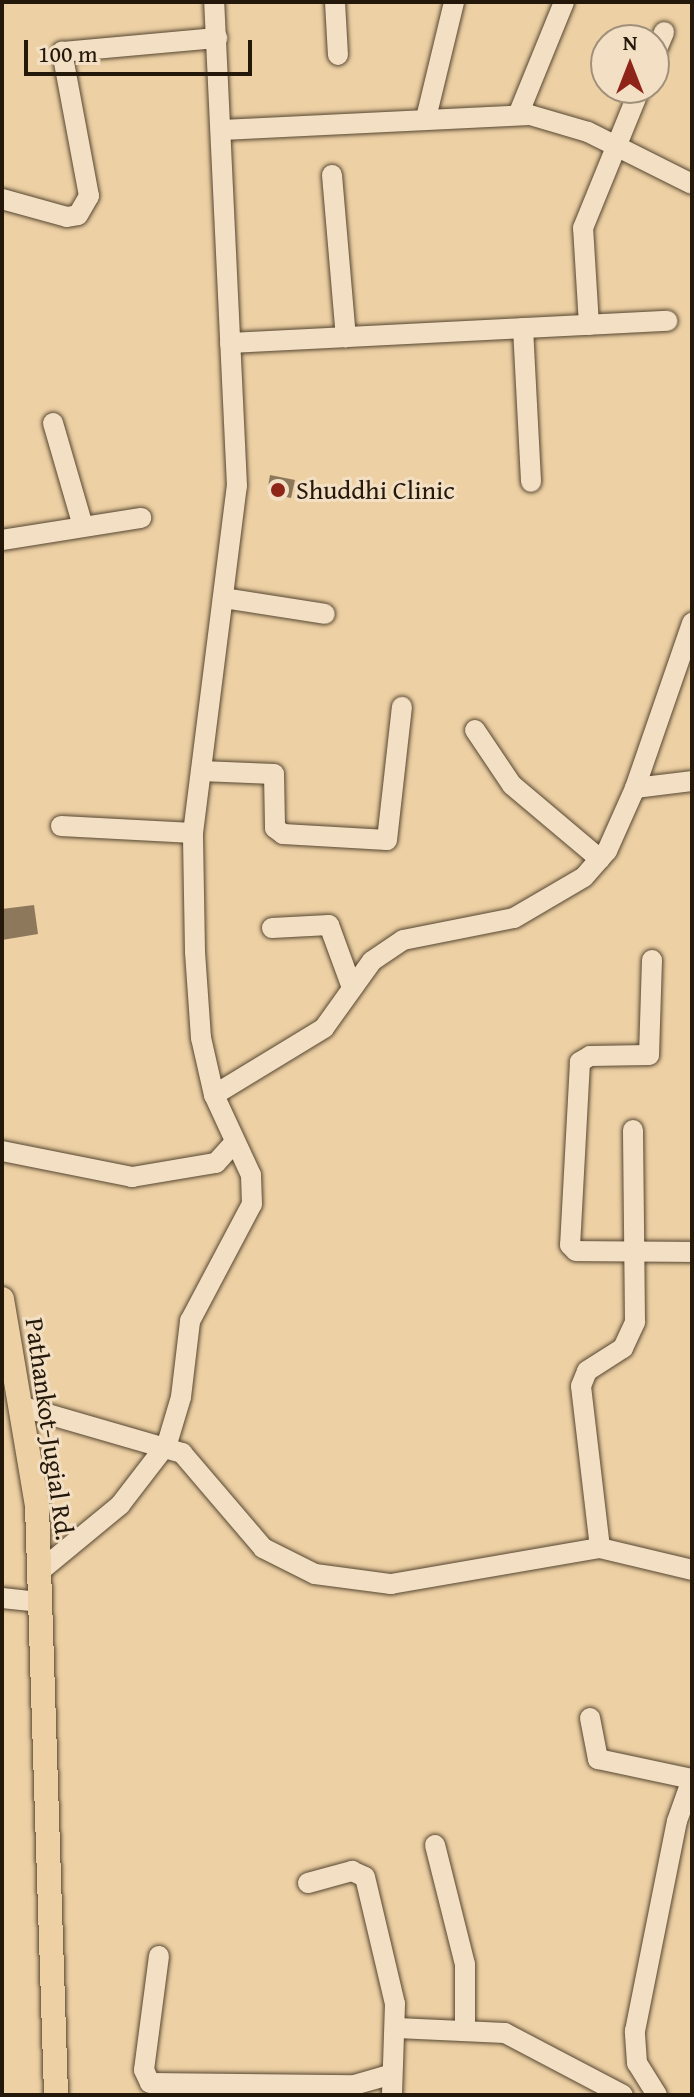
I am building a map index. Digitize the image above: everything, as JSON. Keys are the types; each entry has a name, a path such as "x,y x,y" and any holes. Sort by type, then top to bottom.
{"main road":[{"name":"Pathankot-Jugial Rd.","path":"2,1299 40,1571 56,2095"}],"street":[{"path":"40,1571 120,1505 167,1444 183,1389 190,1321 250,1216 253,1182 233,1144 214,1095 198,1000 193,833 237,486 214,2"},
{"path":"335,2 338,55"},
{"path":"426,118 454,2"},
{"path":"518,115 564,2"},
{"path":"2,199 67,217 78,215 89,196 62,52 217,38"},
{"path":"589,325 583,228 633,104"},
{"path":"222,130 518,115 588,132 692,184"},
{"path":"332,175 346,337"},
{"path":"230,343 667,321"},
{"path":"523,328 531,482"},
{"path":"53,423 83,526"},
{"path":"2,540 141,518"},
{"path":"223,598 325,614"},
{"path":"214,1095 308,1041 372,961 403,940 514,918 584,877 600,859 635,788 692,623"},
{"path":"201,771 274,774 275,828 283,834 387,840 402,707"},
{"path":"475,730 512,785 600,859"},
{"path":"635,788 692,781"},
{"path":"61,826 193,833"},
{"path":"272,928 329,925 352,988"},
{"path":"652,960 649,1055 590,1056 580,1062 569,1239 576,1251 692,1252"},
{"path":"600,1548 581,1386 587,1371 629,1341 639,1251 633,1130"},
{"path":"2,1151 132,1177 216,1163 233,1144"},
{"path":"15,1394 167,1444 204,1472 278,1560 352,1583 391,1584 600,1548 692,1570"},
{"path":"2,1598 41,1602"},
{"path":"590,1718 598,1759 692,1779 677,1821 635,2031 637,2063 657,2095"},
{"path":"435,1845 465,1964 465,2029"},
{"path":"159,1956 144,2070 150,2083 391,2085 397,2028 365,1877 352,1871 308,1883"},
{"path":"397,2028 465,2029 525,2040 623,2095"}],"building":[{"path":"270,475 295,480 291,498 267,493"},
{"path":"34,905 38,934 2,940 2,909"}],"place":[{"name":"Shuddhi Clinic","path":"278,490"}]}
